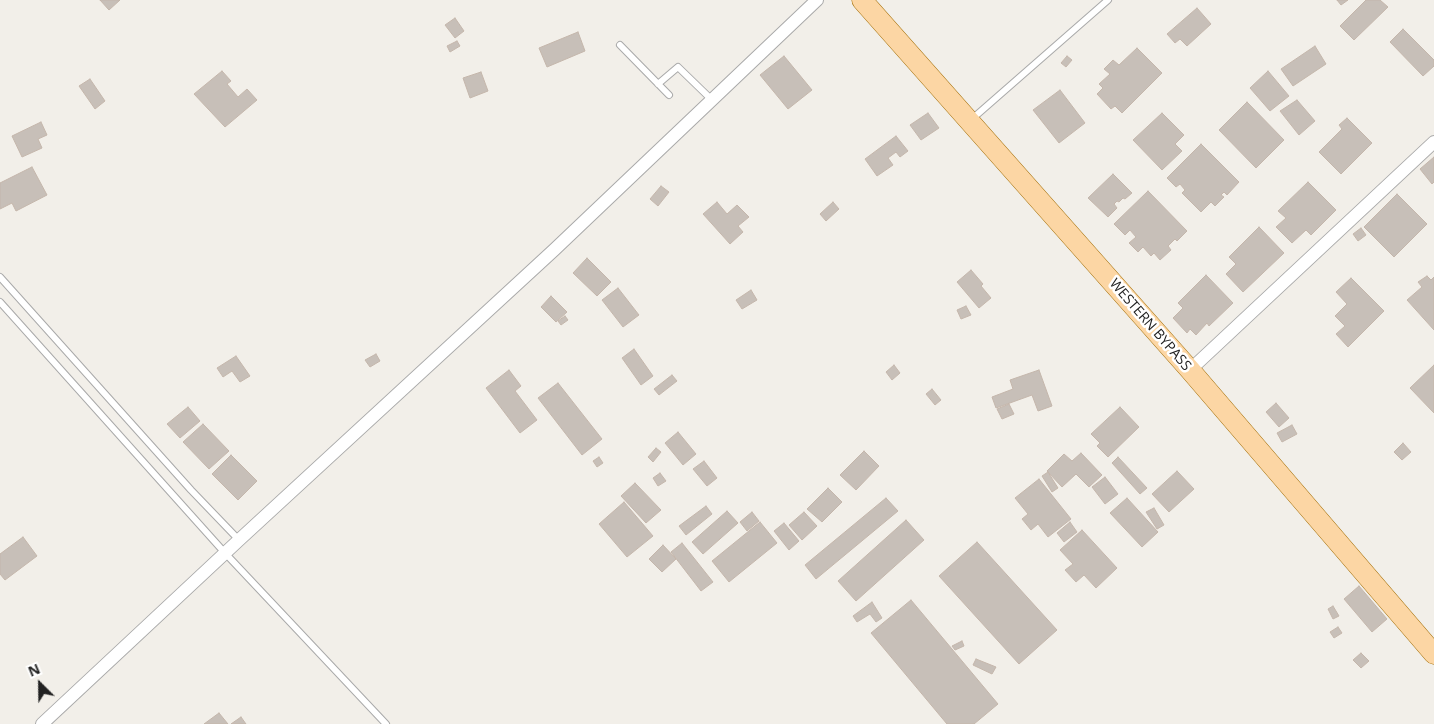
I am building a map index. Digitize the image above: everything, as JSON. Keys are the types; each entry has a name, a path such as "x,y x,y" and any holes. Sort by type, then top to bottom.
{"main road":[{"name":"WESTERN BYPASS","path":"862,0 1190,370 1434,654"}],"street":[{"path":"42,724 547,256 817,0"},
{"path":"1190,370 1434,142"}],"lane":[{"path":"969,121 1108,0"},
{"path":"620,45 669,95"},
{"path":"658,84 678,67 712,100"},
{"path":"0,277 239,540"},
{"path":"0,302 225,553 386,724"}],"building":[{"path":"100,0 120,0 109,10"},
{"path":"1337,0 1348,0 1341,5"},
{"path":"1366,0 1380,0 1388,7 1354,40 1340,26"},
{"path":"1197,8 1211,24 1187,46 1180,39 1175,43 1167,34"},
{"path":"455,18 464,31 455,38 445,25"},
{"path":"1403,29 1434,60 1434,66 1423,76 1390,42"},
{"path":"578,32 585,51 547,67 539,48"},
{"path":"457,41 460,46 450,52 447,46"},
{"path":"1315,46 1326,64 1293,86 1281,69"},
{"path":"1137,48 1162,73 1122,113 1115,106 1111,109 1097,94 1103,88 1099,84 1110,74 1104,69 1113,60 1119,65"},
{"path":"784,56 812,90 788,109 760,75"},
{"path":"1067,56 1072,60 1066,67 1061,63"},
{"path":"222,71 231,81 227,84 238,97 247,89 257,100 225,127 194,94"},
{"path":"1268,71 1289,96 1270,111 1250,88"},
{"path":"481,72 488,91 470,98 463,78"},
{"path":"90,79 105,101 95,109 79,86"},
{"path":"1060,90 1085,123 1059,143 1033,110"},
{"path":"1297,100 1315,121 1299,135 1280,111"},
{"path":"1247,102 1284,140 1256,168 1219,130"},
{"path":"928,113 939,128 921,140 910,125"},
{"path":"1162,113 1184,135 1175,144 1182,151 1162,170 1133,140"},
{"path":"1347,118 1372,143 1341,174 1319,152 1342,129 1339,125"},
{"path":"41,122 47,135 38,139 42,148 22,157 12,136"},
{"path":"896,136 908,151 900,157 896,152 888,158 893,165 877,176 865,159"},
{"path":"1201,144 1239,182 1227,195 1224,192 1221,195 1224,197 1215,206 1211,202 1201,212 1182,193 1185,190 1180,184 1176,187 1167,178"},
{"path":"1434,157 1434,182 1432,184 1420,169"},
{"path":"32,167 47,195 16,211 12,203 0,209 0,183"},
{"path":"1113,174 1132,193 1114,204 1117,208 1108,217 1088,198"},
{"path":"1308,182 1336,210 1311,235 1306,230 1292,243 1276,227 1286,218 1278,211"},
{"path":"661,186 669,192 658,206 650,199"},
{"path":"1148,191 1187,231 1177,241 1175,239 1168,246 1171,250 1160,260 1154,253 1151,256 1143,247 1138,252 1129,243 1136,237 1130,230 1125,235 1114,224"},
{"path":"1397,194 1427,224 1394,257 1364,227"},
{"path":"717,202 727,214 737,205 749,217 738,226 743,232 730,244 703,214"},
{"path":"833,202 839,209 826,221 820,214"},
{"path":"1259,227 1284,253 1243,292 1226,274 1236,264 1229,257"},
{"path":"1361,228 1366,235 1358,241 1353,234"},
{"path":"587,258 611,282 597,296 573,273"},
{"path":"971,270 983,284 981,286 991,298 979,308 957,282"},
{"path":"1206,275 1233,303 1209,326 1207,323 1196,335 1190,329 1187,333 1173,318 1183,308 1178,303"},
{"path":"1427,276 1431,280 1434,277 1434,330 1407,300 1422,287 1418,282"},
{"path":"1351,278 1384,311 1348,347 1336,334 1345,326 1335,316 1347,304 1336,292"},
{"path":"618,288 639,315 623,327 602,300"},
{"path":"751,290 757,300 742,309 736,300"},
{"path":"551,296 567,312 556,322 541,307"},
{"path":"966,306 971,315 961,319 957,310"},
{"path":"565,316 568,320 561,325 558,321"},
{"path":"634,349 653,376 641,385 622,358"},
{"path":"376,354 380,361 370,367 365,360"},
{"path":"236,356 250,376 240,382 232,371 223,377 217,368"},
{"path":"894,365 900,373 892,380 886,372"},
{"path":"1434,365 1434,413 1410,388"},
{"path":"509,370 521,386 515,391 537,420 520,433 486,388"},
{"path":"1039,370 1052,406 1038,411 1032,395 996,408 992,397 1013,389 1010,380"},
{"path":"672,375 677,381 659,395 654,389"},
{"path":"558,383 602,439 582,455 538,398"},
{"path":"932,389 941,400 935,405 926,394"},
{"path":"1276,403 1289,418 1279,427 1266,412"},
{"path":"1009,404 1014,414 1002,419 997,409"},
{"path":"188,407 200,421 180,438 167,424"},
{"path":"1120,407 1139,427 1108,457 1097,446 1100,443 1091,434"},
{"path":"203,424 229,451 209,469 183,442"},
{"path":"1292,425 1297,434 1282,442 1277,433"},
{"path":"678,432 696,454 683,465 665,443"},
{"path":"1403,443 1411,452 1402,460 1394,452"},
{"path":"656,448 661,452 653,462 648,457"},
{"path":"864,451 879,466 856,490 840,475"},
{"path":"1081,453 1102,475 1089,487 1076,474 1062,487 1047,471 1064,454 1072,461"},
{"path":"231,455 257,481 238,500 212,474"},
{"path":"599,457 603,463 597,467 593,461"},
{"path":"1118,457 1147,488 1140,494 1112,463"},
{"path":"704,461 717,478 707,486 693,469"},
{"path":"1177,471 1194,489 1169,512 1152,494"},
{"path":"1048,472 1058,488 1052,492 1042,476"},
{"path":"660,473 666,481 658,486 653,478"},
{"path":"1105,477 1118,494 1105,504 1092,487"},
{"path":"1039,479 1071,519 1048,537 1038,524 1031,530 1022,519 1028,514 1015,498"},
{"path":"635,483 661,510 646,523 621,496"},
{"path":"828,488 842,502 822,522 807,509"},
{"path":"886,498 898,511 816,579 805,565"},
{"path":"1127,498 1158,532 1142,547 1110,513"},
{"path":"624,502 653,536 627,557 599,524"},
{"path":"706,506 712,514 686,535 679,526"},
{"path":"1154,508 1164,525 1157,529 1146,512"},
{"path":"727,511 738,523 703,554 692,542"},
{"path":"752,512 759,521 747,531 740,522"},
{"path":"804,512 817,526 802,540 789,525"},
{"path":"906,520 924,540 856,601 838,581"},
{"path":"760,522 777,543 729,582 712,561"},
{"path":"1070,522 1077,532 1064,542 1057,533"},
{"path":"784,523 799,541 789,550 774,531"},
{"path":"1082,530 1117,568 1096,588 1084,575 1076,582 1065,570 1073,564 1060,550"},
{"path":"23,537 37,556 5,580 0,574 0,554"},
{"path":"977,542 1057,630 1019,664 939,576"},
{"path":"682,543 713,582 701,591 671,552"},
{"path":"663,545 676,559 662,572 649,559"},
{"path":"1359,586 1387,619 1372,632 1344,599"},
{"path":"911,600 998,704 974,724 947,724 871,633"},
{"path":"872,602 882,618 876,622 870,614 857,622 853,616"},
{"path":"1333,606 1339,616 1333,619 1328,609"},
{"path":"1338,627 1342,633 1334,638 1330,632"},
{"path":"962,641 964,646 955,650 952,646"},
{"path":"1361,653 1369,661 1361,668 1353,660"},
{"path":"976,659 996,667 992,674 973,665"},
{"path":"219,713 228,724 204,724"},
{"path":"241,717 246,724 231,724"}]}
